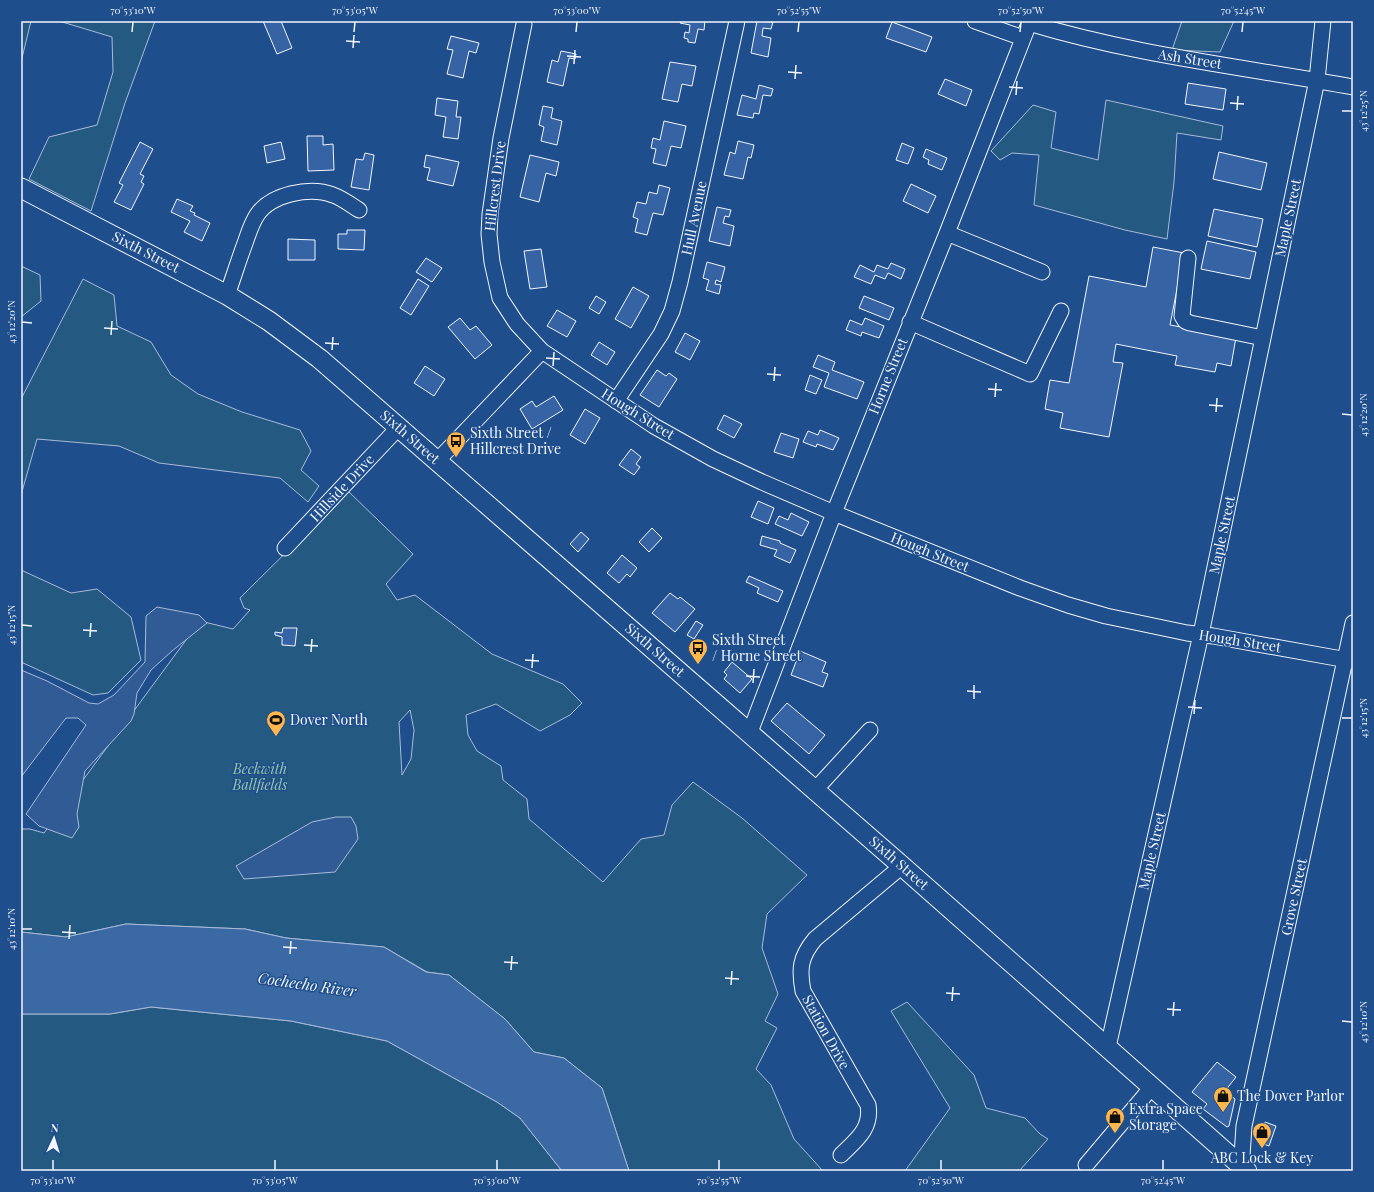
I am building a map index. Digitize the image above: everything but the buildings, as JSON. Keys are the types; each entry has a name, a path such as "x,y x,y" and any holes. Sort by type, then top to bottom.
{"main road":[{"name":"Sixth Street","path":"21,188 227,295 269,321 320,359 750,732 1108,1047 1243,1169"}],"street":[{"name":"Hull Avenue","path":"616,401 660,334 672,311 682,274 737,21"},
{"path":"975,21 1023,38"},
{"name":"Maple Street","path":"1108,1047 1201,634 1317,80 1324,21"},
{"name":"Hillcrest Drive","path":"522,22 501,138 492,198 489,234 492,262 500,298 517,324 542,352"},
{"name":"Horne Street","path":"750,732 834,513 1029,22"},
{"name":"Ash Street","path":"1029,22 1068,35 1141,51 1353,86"},
{"path":"227,295 250,227 258,213 272,202 289,194 317,191 332,194 341,198 359,210"},
{"path":"946,233 1042,272"},
{"path":"1188,258 1182,316 1185,321 1263,338"},
{"path":"910,322 1030,374 1061,311"},
{"name":"Hough Street","path":"542,352 654,426 713,458 762,482 834,513 1020,588 1068,605 1106,616 1349,660"},
{"path":"438,460 542,352"},
{"name":"Hillside Drive","path":"285,548 399,427"},
{"name":"Grove Street","path":"1243,1169 1244,1126 1349,660 1353,623"},
{"path":"815,790 870,730"},
{"name":"Station Drive","path":"840,1155 861,1136 870,1114 868,1105 803,991 800,976 801,964 804,955 815,939 902,866"},
{"path":"1086,1165 1152,1087"}],"green space":[{"path":"21,21 31,21 21,62"},
{"path":"59,21 155,21 125,103 91,211 29,179 49,137 97,125 113,72 112,37"},
{"path":"1182,21 1234,21 1220,52 1172,50"},
{"path":"1106,100 1223,126 1221,140 1177,133 1174,182 1167,239 1125,230 1034,205 1039,155 1012,153 1000,160 991,151 1033,105 1056,112 1051,148 1098,160"},
{"path":"21,266 40,275 41,301 21,317"},
{"path":"83,279 114,295 117,326 151,342 171,375 198,394 242,412 300,430 311,451 301,470 319,486 308,502 280,478 159,463 119,446 37,439 21,495 21,399"},
{"name":"Beckwith Ballfields","path":"348,491 413,554 386,584 397,600 415,595 492,654 563,684 582,703 570,715 540,731 496,704 466,715 468,735 477,751 501,766 503,780 527,799 529,819 603,882 641,839 664,835 672,805 693,782 742,818 807,875 767,914 762,948 778,994 765,1021 777,1028 756,1069 771,1085 794,1139 823,1171 629,1171 602,1088 564,1058 534,1052 505,1019 449,975 427,972 384,947 286,938 245,929 126,924 66,937 21,932 21,829 30,829 44,833 200,621 233,629 250,610 244,608 240,598","holes":["410,710 414,730 411,759 402,775 399,722"]},
{"path":"21,570 71,593 97,589 131,617 141,660 108,693 93,695 21,662"},
{"path":"907,1002 974,1075 986,1108 1025,1118 1040,1134 1048,1139 1019,1171 905,1171 950,1108 891,1011"},
{"path":"151,1007 291,1021 387,1041 497,1102 520,1118 562,1171 21,1171 21,1014 110,1014"}],"shaded area":[{"path":"157,607 199,615 207,623 151,670 137,693 134,714 131,721 85,771 77,814 79,827 72,838 39,826 26,814 86,725 78,718 66,718 21,777 21,670 47,681 89,703 98,704 114,695 145,662 146,616"},
{"path":"336,817 351,817 356,826 358,839 335,872 244,879 236,866 312,822"}],"water":[{"name":"Cochecho River","path":"126,924 245,929 286,938 384,947 426,972 449,975 505,1019 534,1052 564,1058 602,1088 629,1171 562,1171 520,1118 497,1102 387,1041 291,1021 151,1007 110,1014 21,1014 21,932 66,937"}],"place":[{"name":"Sixth Street / Hillcrest Drive","path":"456,458"},
{"name":"Sixth Street / Horne Street","path":"698,665"},
{"name":"Dover North","path":"276,737"},
{"name":"The Dover Parlor","path":"1223,1113"},
{"name":"Extra Space Storage","path":"1115,1134"},
{"name":"ABC Lock & Key","path":"1262,1149"}]}
